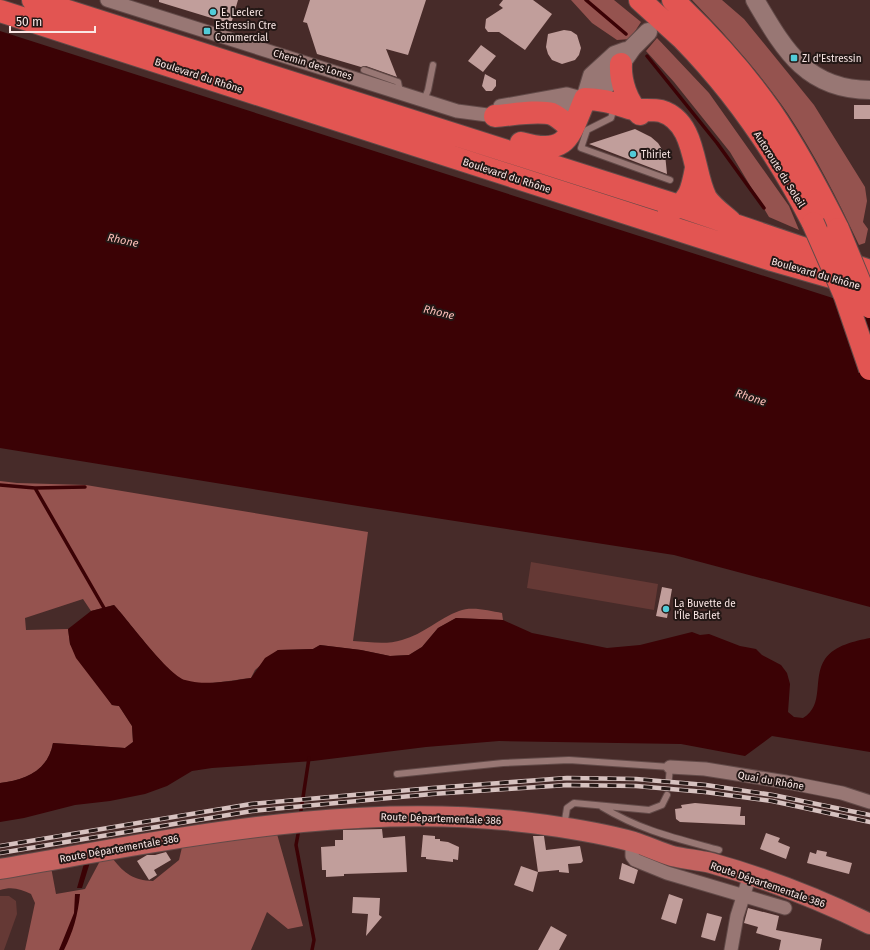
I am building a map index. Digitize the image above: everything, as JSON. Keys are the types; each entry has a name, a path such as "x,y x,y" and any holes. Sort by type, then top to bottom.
{"highway":[{"name":"Boulevard du Rhône","path":"33,0 184,50 459,134 734,224 867,282"},
{"name":"Autoroute du Soleil","path":"640,0 683,40 726,88 750,120 793,189 812,223 845,296 870,369"},
{"name":"Autoroute du Soleil","path":"673,0 737,68 770,110 819,192 838,229 870,307"},
{"name":"Boulevard du Rhône","path":"0,11 756,255 867,282"},
{"path":"625,106 623,87 627,56"},
{"path":"459,134 480,133 543,148 555,147 579,131 585,99 601,99 625,106 660,111 674,120 687,136 692,145 696,168 707,198 734,224"},
{"path":"625,106 664,127 670,133 680,149 683,160 683,173 678,195 679,206 685,219 692,226 772,250 867,282"},
{"path":"484,115 517,115 532,112 552,114 579,131"},
{"path":"321,115 448,143 571,182 652,210 669,213 679,206 690,194 696,168"}],"main road":[{"path":"741,0 776,34"},
{"path":"755,0 776,34 794,58 824,82 848,90 870,90"},
{"path":"585,99 592,76 615,55 627,56 648,32"},
{"name":"Route Départementale 386","path":"0,870 195,835 346,817 413,815 477,818 564,828 632,842 671,856 710,863 750,875 811,897 870,924"}],"street":[{"name":"Chemin des Lones","path":"107,0 458,111 484,115 541,106 565,106 585,99"},
{"path":"484,115 488,108 567,94 585,99"},
{"name":"Quai du Rhône","path":"669,773 705,769 842,793 870,802"},
{"path":"632,842 631,854 635,860 667,873 785,908"},
{"path":"731,950 743,896 750,875"}],"lane":[{"path":"424,100 428,90 433,65"},
{"path":"364,70 398,82 400,92"},
{"path":"625,106 611,118 587,130 579,131 582,148 670,180"},
{"path":"397,774 503,763 569,760 669,773"},
{"path":"564,828 567,808 571,804 579,803 649,810 662,805 667,795"},
{"path":"599,805 624,820 654,833 719,850"}],"shaded area":[{"path":"571,0 614,0 641,22 630,39 617,40 592,23"},
{"path":"692,0 722,0 744,19 814,105 865,187 867,201 863,222 868,229 865,243 859,245 817,162 788,114 742,55"},
{"path":"657,38 709,93 789,206 799,230 769,217 730,152 674,82 646,51"},
{"path":"0,481 17,483 86,485 368,532 353,641 384,643 396,642 417,634 452,614 469,609 480,609 502,613 503,620 456,618 438,628 422,647 409,655 390,656 361,650 320,645 313,649 278,650 255,670 251,678 199,683 183,680 167,668 114,605 91,611 83,599 25,618 26,630 68,629 70,644 112,705 119,706 132,726 133,742 125,748 53,743 46,761 41,767 26,776 9,782 0,783"},
{"path":"531,562 658,584 654,610 527,588"},
{"path":"277,834 303,926 288,929 267,912 251,950 25,950 35,903 31,894 24,891 12,888 0,890 0,878 51,867 56,894 85,889 101,859 113,859 122,869 135,878 153,881 179,860 183,843"},
{"path":"0,896 9,896 16,901 17,914 4,950 0,950"}],"water":[{"name":"Rhone","path":"0,31 870,310 870,607 674,555 0,448"},
{"path":"114,605 148,646 169,668 185,680 201,683 251,678 265,658 278,650 313,649 320,645 361,650 390,656 409,655 422,647 438,628 456,618 503,620 532,633 607,648 640,645 692,632 700,635 709,634 740,646 756,649 762,655 781,665 787,673 790,684 788,712 794,717 803,718 810,713 814,706 821,666 829,654 834,650 852,642 870,638 870,752 772,736 745,756 681,744 499,741 426,747 313,761 212,768 192,771 167,786 145,794 110,801 75,805 24,818 0,822 0,783 9,782 26,776 41,767 50,753 53,743 125,748 133,742 132,726 119,706 112,705 76,658 70,644 68,629 91,611"},
{"path":"91,859 82,888 77,888 85,860"},
{"path":"75,894 80,894 75,923 64,950 59,950 74,913"}],"building":[{"name":"E. Leclerc","path":"159,0 238,0 231,24 159,2"},
{"path":"310,0 426,0 408,55 386,49 397,77 366,66 361,67 317,54 307,23 303,22"},
{"path":"503,0 533,0 552,14 525,50 499,32 488,32 485,28 486,19 503,8 499,5"},
{"path":"564,30 571,31 577,35 581,48 579,55 575,60 562,64 552,60 546,47 548,34"},
{"path":"481,45 496,56 483,72 468,61"},
{"path":"485,74 496,80 496,86 492,91 486,91 482,86"},
{"path":"854,105 870,105 870,119 854,119"},
{"name":"Thiriet","path":"635,129 651,137 658,143 665,154 667,174 589,144"},
{"path":"662,587 672,589 667,618 656,616"},
{"path":"695,803 741,807 740,816 745,816 745,825 680,822 676,819 675,809 682,808 681,805"},
{"path":"382,829 383,838 405,836 407,872 344,874 344,876 326,877 326,870 322,870 321,847 335,846 335,840 343,840 343,830"},
{"path":"766,833 780,838 778,842 790,847 786,859 760,849"},
{"path":"423,835 435,836 435,839 440,839 440,841 448,842 459,847 458,860 453,859 453,862 426,859 426,857 421,857"},
{"path":"533,836 544,836 546,850 580,846 583,861 581,863 568,864 569,873 559,872 559,870 538,872"},
{"path":"817,850 827,852 826,856 852,863 849,874 807,863 810,852 816,854"},
{"path":"166,852 171,860 154,870 157,875 149,880 137,861 147,855 155,855"},
{"path":"622,863 638,870 634,884 619,879"},
{"path":"521,866 538,872 533,892 514,885"},
{"path":"669,894 683,899 676,924 661,919"},
{"path":"353,897 380,898 379,915 382,917 366,936 368,914 352,913"},
{"path":"748,908 779,916 776,930 822,939 820,950 779,950 781,940 756,933 758,927 744,923"},
{"path":"707,913 722,917 715,941 701,937"},
{"path":"551,926 567,935 559,950 538,950"}],"waterway":[{"path":"586,0 626,34"},
{"path":"647,56 717,143 764,208"},
{"path":"0,485 35,488 85,487"},
{"path":"35,488 104,608"},
{"path":"300,817 309,758"},
{"path":"299,829 296,845 314,940 312,950"}],"railway":[{"path":"0,846 251,804 567,778 636,779 706,785 773,795 870,815"},
{"path":"0,853 252,811 432,794 567,785 636,786 705,792 772,801 870,822"}],"place":[{"name":"E. Leclerc","path":"213,12"},
{"name":"Estressin Ctre Commercial","path":"207,31"},
{"name":"ZI d'Estressin","path":"794,58"},
{"name":"Thiriet","path":"633,154"},
{"name":"La Buvette de l'Île Barlet","path":"666,609"}]}
